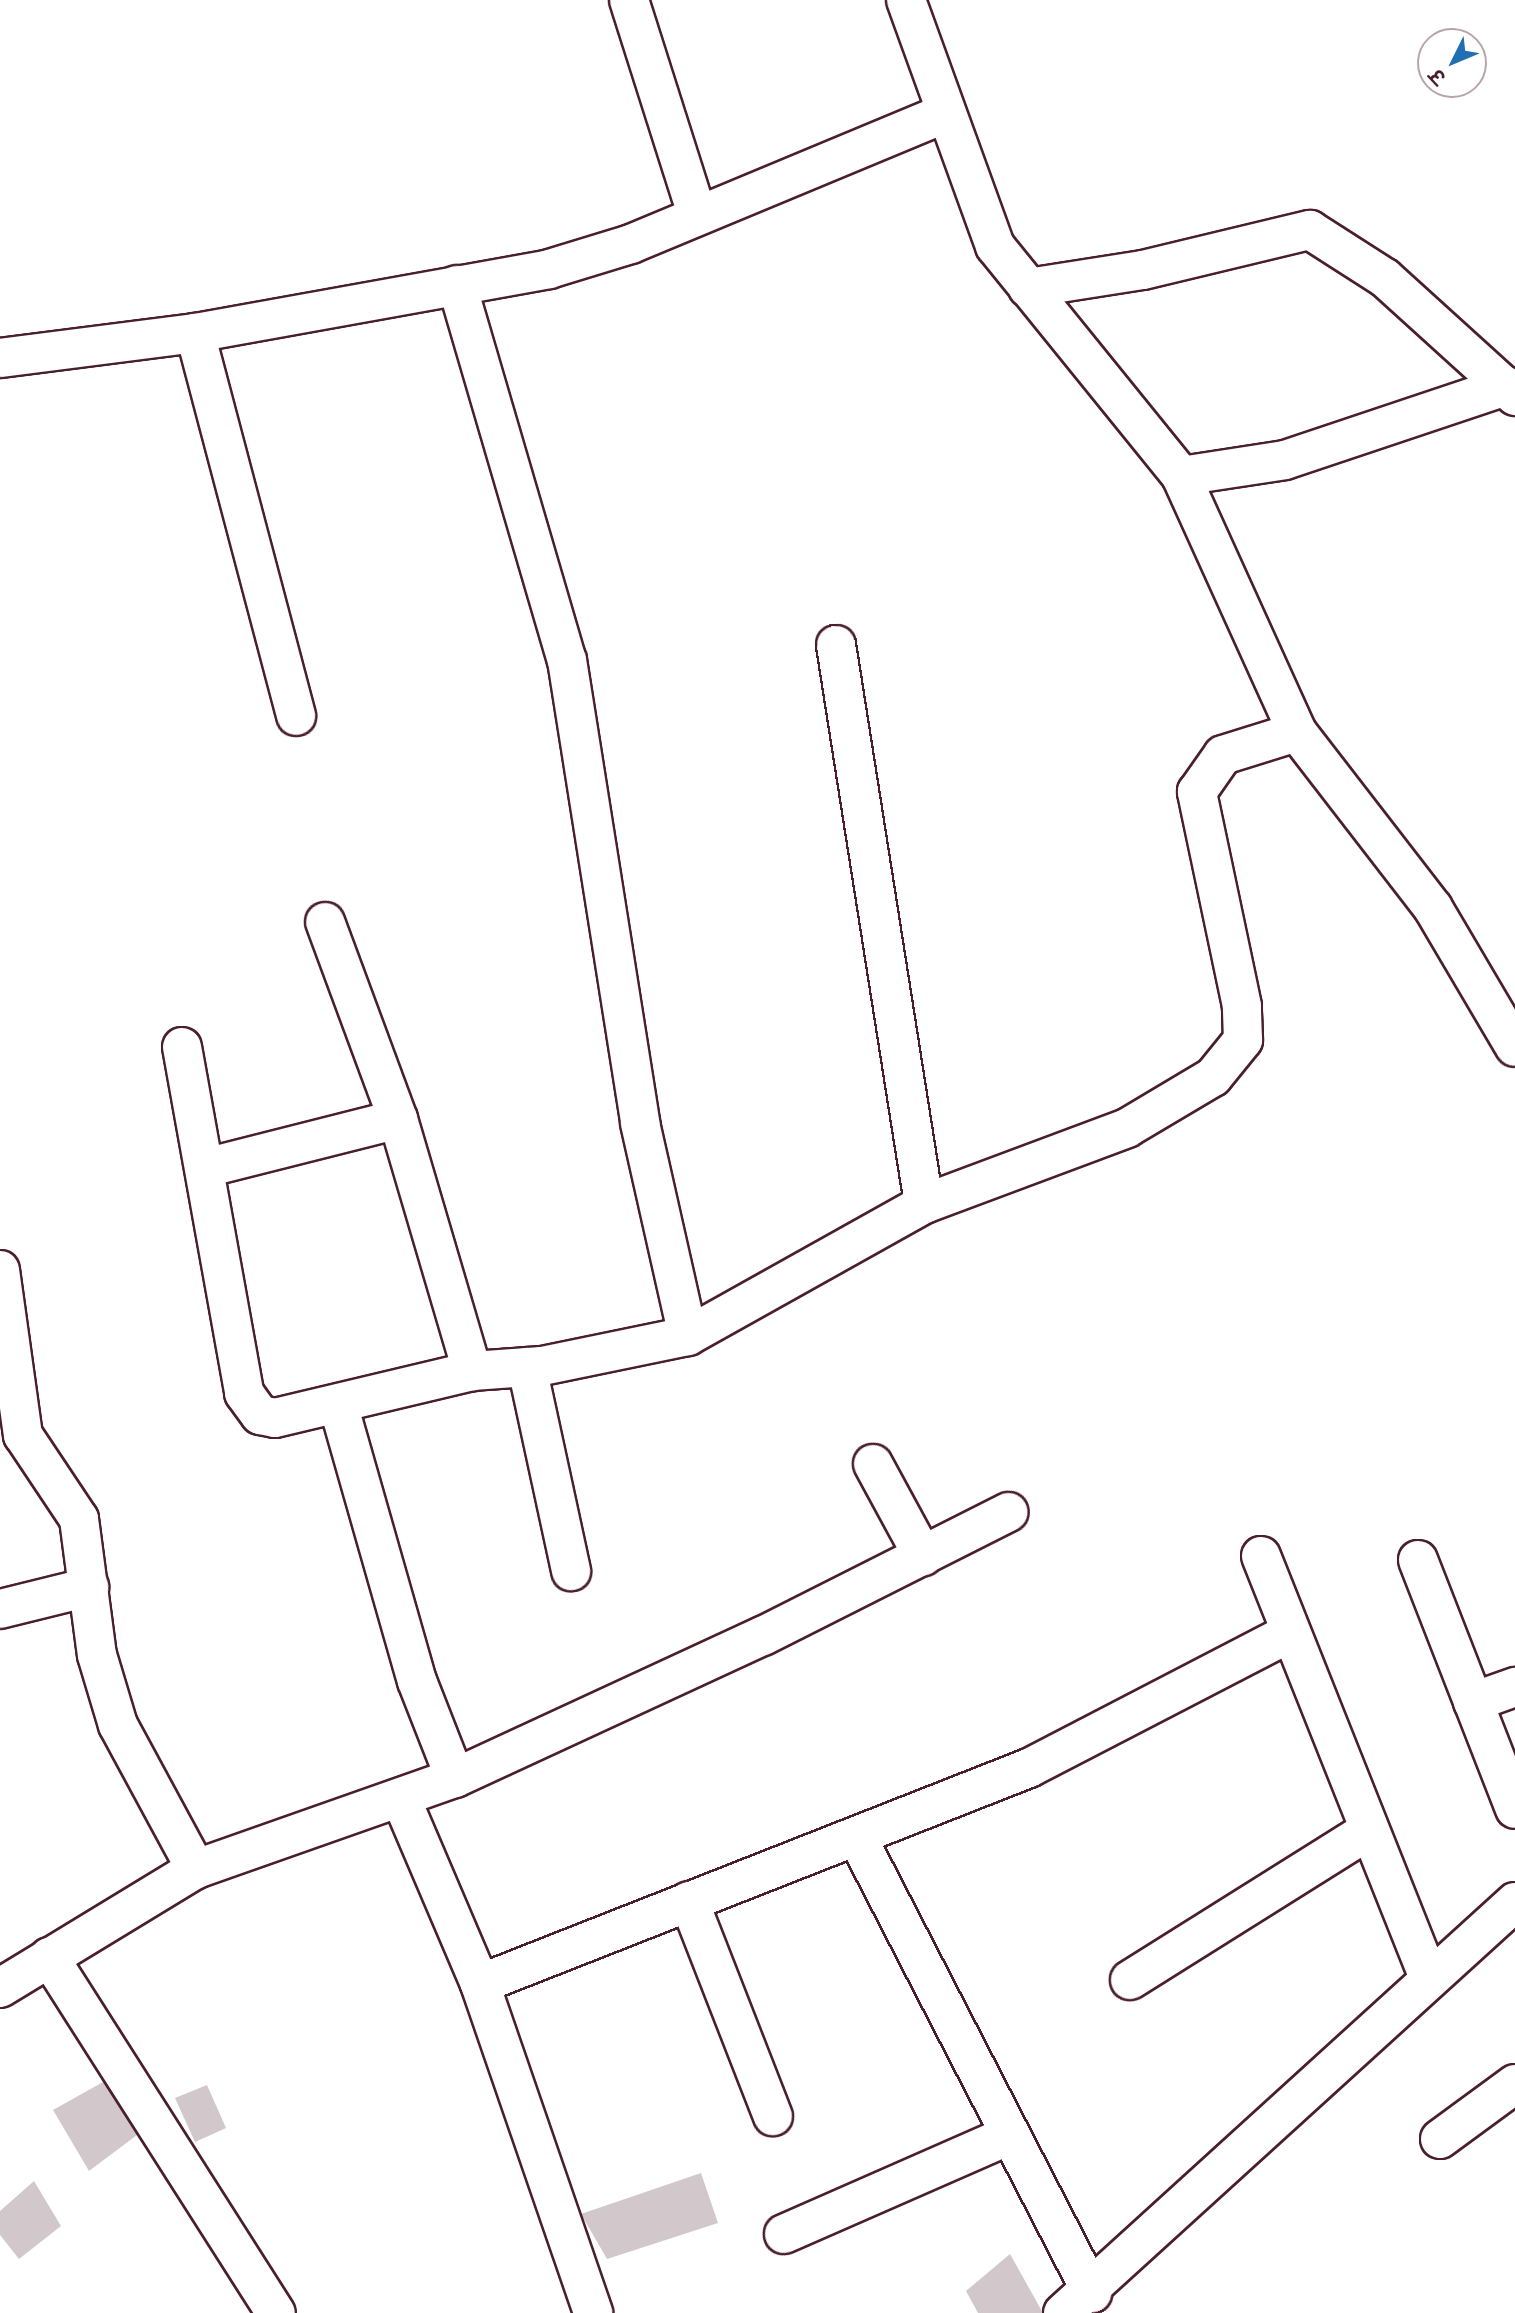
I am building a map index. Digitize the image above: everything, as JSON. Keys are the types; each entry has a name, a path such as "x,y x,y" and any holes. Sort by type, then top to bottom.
{"street":[{"path":"629,0 697,214"},
{"path":"906,0 995,246 1181,476 1297,732 1433,908 1515,1047"},
{"path":"0,358 195,333 549,269 697,214 946,113"},
{"path":"1028,289 1143,270 1310,230 1385,278 1510,391"},
{"path":"457,285 567,660 640,1123 688,1336"},
{"path":"195,333 296,716"},
{"path":"1181,476 1285,460 1510,391"},
{"path":"836,645 923,1205"},
{"path":"182,1047 251,1408 275,1418 472,1371 527,1367 688,1336 923,1205 1126,1128 1213,1077 1232,1058 1242,1040 1242,1006 1197,792 1223,755 1297,732"},
{"path":"325,922 397,1119 472,1371"},
{"path":"205,1168 397,1119"},
{"path":"0,1270 11,1436 79,1519 97,1655 118,1725 196,1869"},
{"path":"527,1367 571,1571"},
{"path":"338,1404 416,1681 455,1778"},
{"path":"873,1464 923,1556"},
{"path":"0,1987 196,1869 402,1801 455,1778 923,1556 1009,1512"},
{"path":"1261,1556 1287,1634 1429,1975"},
{"path":"1418,1560 1515,1809"},
{"path":"0,1609 89,1587"},
{"path":"480,1984 689,1901 858,1839 1029,1768 1287,1634"},
{"path":"1473,1702 1515,1687"},
{"path":"402,1801 480,1984 593,2313"},
{"path":"1130,1980 1369,1830"},
{"path":"858,1839 1009,2135 1077,2303 1429,1975 1515,1902"},
{"path":"689,1901 773,2116"},
{"path":"49,1957 276,2313"},
{"path":"1440,2139 1515,2084"},
{"path":"784,2234 1009,2135"}],"building":[{"path":"112,2077 141,2132 89,2171 53,2110"},
{"path":"207,2085 226,2128 195,2142 175,2098"},
{"path":"701,2173 718,2223 607,2259 581,2214"},
{"path":"34,2181 61,2226 19,2259 0,2235 0,2211"},
{"path":"1010,2254 1043,2313 978,2313 966,2291"}]}
